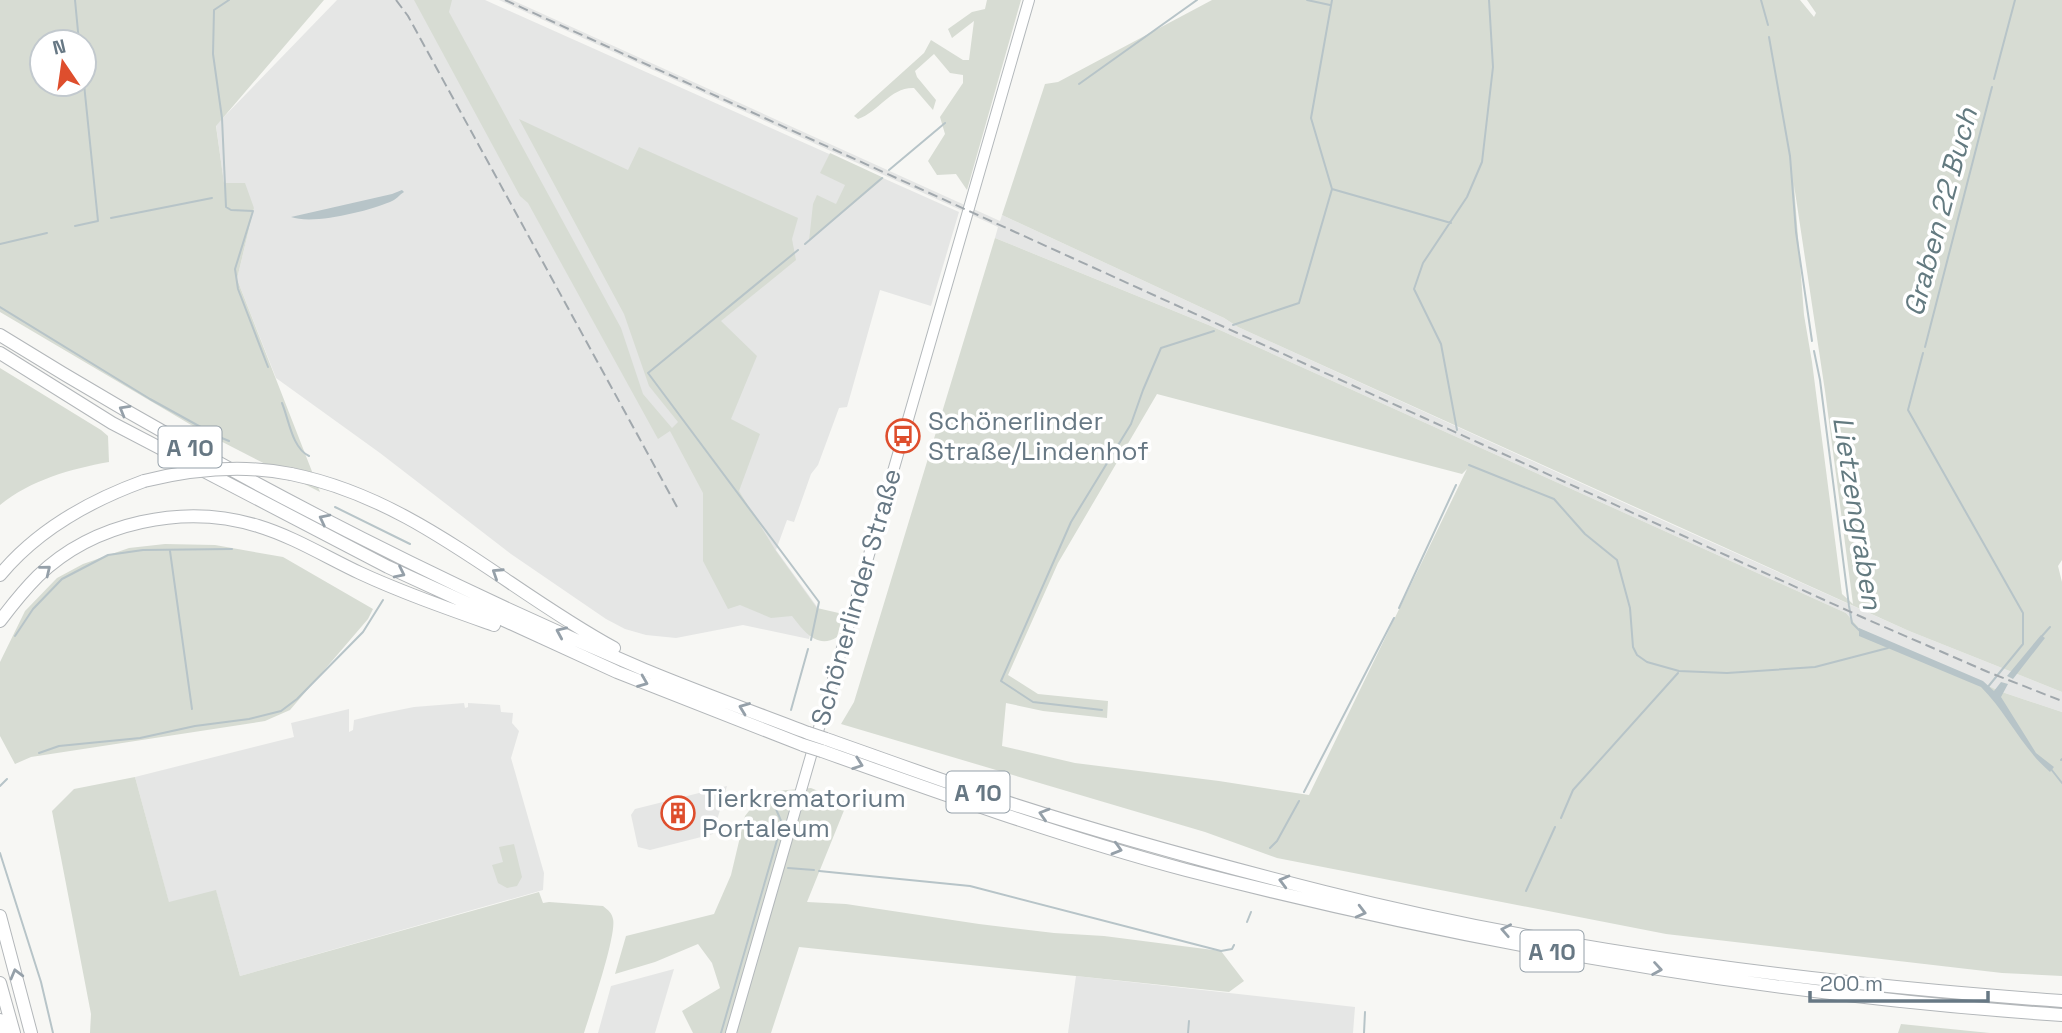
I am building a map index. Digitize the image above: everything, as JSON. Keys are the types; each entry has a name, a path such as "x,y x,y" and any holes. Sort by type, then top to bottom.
{"highway":[{"name":"A 10","path":"0,335 62,374 255,483 385,550 531,619 805,739"},
{"name":"A 10","path":"0,353 112,423 388,567 558,646 824,745 1132,841 1328,893 1424,914 1597,948 1762,974 2062,1001"},
{"path":"0,575 19,554 51,527 93,502 144,481 185,472 227,468 269,469 356,491 430,529 554,611 630,657 646,670"},
{"path":"0,621 39,575 67,554 100,536 161,519 213,517 236,520 273,531 399,590 558,646"},
{"name":"A 10","path":"824,745 1052,830 1184,869 1370,915 1481,939 1781,988 1937,1006 2062,1015"},
{"path":"0,916 31,1033"},
{"path":"0,983 14,1033"},
{"path":"0,1020 4,1033"}],"main road":[{"name":"Schönerlinder Straße","path":"731,1033 1029,0"}],"shaded area":[{"path":"0,0 324,0 216,126 224,183 245,183 254,208 237,279 320,492 203,432 0,312"},
{"path":"337,0 485,0 959,212 931,306 880,290 847,407 839,408 794,522 787,520 776,550 818,608 809,639 743,625 676,638 646,635 625,629 511,554 380,453 276,378 237,279 254,208 224,184 216,125"},
{"path":"414,0 452,0 449,12 621,328 643,394 672,428 678,422 649,386 624,314 519,119 628,170 639,147 798,218 792,239 796,260 721,321 757,356 731,419 760,434 739,491 776,551 817,608 843,614 837,637 817,640 792,616 771,618 740,605 728,609 703,561 703,493 670,431 658,439 528,203 520,196"},
{"path":"499,0 512,0 1000,221 1002,215 1224,318 1238,327 1664,521 1909,631 2062,692 2062,712 2002,692 1859,628 1846,613 1211,326 995,238 998,227"},
{"path":"987,0 1021,0 967,190 956,174 937,175 928,161 945,134 940,117 963,83 963,75 950,73 934,54 915,71 936,100 933,110 914,88 898,91 865,116 858,119 854,116 924,53 931,40 963,60 969,60 974,21 952,38 948,29 972,12 985,9"},
{"path":"1212,0 1800,0 1814,17 1816,13 1807,0 2062,0 2062,560 2058,566 2062,582 2062,692 1909,631 1238,327 1224,318 1002,215 1045,84 1058,82","holes":["1794,185 1853,604 1842,594 1804,315"]},
{"path":"830,153 884,178 809,241 813,204 817,195 836,204 845,185 820,173"},
{"path":"402,190 404,192 392,201 355,213 313,219 291,217 392,194"},
{"path":"995,238 1211,326 1846,613 1859,628 2002,692 2062,712 2062,976 2002,973 1666,934 1277,858 1205,832 841,724 854,702","holes":["1157,394 1462,474 1467,469 1309,795 1075,763 1002,746 1006,703 1043,711 1107,718 1108,701 1038,694 1008,675 1058,563"]},
{"path":"0,368 108,436 109,462 38,482 0,505"},
{"path":"165,544 215,545 283,557 373,609 368,619 290,710 265,721 31,757 15,764 0,736 0,662 25,611 57,578 83,564 129,548"},
{"path":"1859,628 1983,681 1994,691 2001,682 2008,684 2001,697 2036,753 2054,767 2050,772 2040,763 1981,687 1859,636"},
{"path":"2041,635 2045,638 2013,679 2007,676"},
{"path":"464,703 465,708 468,703 500,705 501,712 513,713 512,723 519,731 511,758 544,873 543,890 240,976 216,891 169,903 135,777 294,737 291,723 349,709 349,732 353,730 354,720 414,707"},
{"path":"135,777 169,902 216,890 240,976 539,892 543,903 603,906 612,917 613,928 607,957 584,1033 90,1033 91,1014 52,811 74,789"},
{"path":"727,786 713,834 650,850 638,847 631,815 635,809"},
{"path":"811,788 847,803 807,902 846,904 979,924 1221,951 1244,981 1229,992 799,947 771,1033 693,1033 682,1011 720,988 712,963 698,944 655,962 615,974 626,936 714,914 731,875 745,816 764,792"},
{"path":"514,844 522,877 517,886 507,888 498,883 492,865 503,862 499,847"},
{"path":"674,969 655,1033 598,1033 611,986"},
{"path":"1076,976 1355,1007 1353,1033 1068,1033"},
{"path":"1901,1024 1990,1033 1898,1033"}],"waterway":[{"path":"75,0 78,28"},
{"path":"229,0 214,10 213,54 222,118 226,207 231,210 253,211 235,269 238,289 268,367"},
{"path":"1079,84 1197,0"},
{"path":"1307,0 1330,5"},
{"path":"1332,0 1311,118 1332,189 1451,223"},
{"path":"1457,430 1441,344 1414,289 1423,263 1467,197 1482,162 1493,67 1489,0"},
{"name":"Lietzengraben","path":"1761,0 1768,25"},
{"name":"Graben 22 Buch","path":"1994,79 2015,0"},
{"name":"Lietzengraben","path":"1769,37 1790,156 1796,232 1812,341"},
{"name":"Graben 22 Buch","path":"1925,347 1992,87"},
{"path":"75,226 98,221 85,98"},
{"path":"889,170 945,123"},
{"path":"805,244 882,178"},
{"path":"1233,325 1299,303 1332,189"},
{"path":"111,218 212,198"},
{"path":"0,244 47,233"},
{"path":"798,250 648,373 819,602 811,640"},
{"path":"0,307 150,399 229,441"},
{"path":"1102,710 1033,702 1001,681 1071,522 1131,424 1161,348 1214,331"},
{"name":"Lietzengraben","path":"1814,351 1849,606 1852,623 1860,631"},
{"name":"Graben 22 Buch","path":"1923,353 1908,410 2023,613 2023,644 1987,688"},
{"path":"282,403 295,440 309,456"},
{"path":"1469,465 1554,499 1585,534 1617,560 1630,608 1633,647 1637,655 1647,662 1679,671 1727,673 1815,667 1888,648"},
{"path":"1399,608 1456,485"},
{"path":"335,507 410,544"},
{"path":"15,636 33,609 62,579 108,555 143,550 232,549"},
{"path":"170,551 192,709"},
{"path":"39,753 59,746 140,738 281,711 297,699 363,632 383,600"},
{"path":"1304,792 1394,618"},
{"path":"2042,636 2050,627"},
{"path":"791,710 808,649"},
{"path":"1561,818 1573,790 1678,673"},
{"name":"Lietzengraben","path":"2051,769 2062,783"},
{"path":"0,786 7,779"},
{"path":"721,1033 782,823 772,800"},
{"path":"1270,848 1277,841 1299,801"},
{"path":"1526,891 1555,827"},
{"path":"0,853 41,982 53,1033"},
{"path":"788,868 814,870"},
{"path":"819,871 970,886 1221,951 1232,949 1234,945"},
{"path":"1247,922 1251,912"},
{"path":"1364,1033 1365,1012"},
{"path":"1188,1033 1189,1021"}],"railway":[{"path":"396,0 408,16 677,507"},
{"path":"505,0 1864,618 2062,701"}],"place":[{"name":"Schönerlinder Straße/Lindenhof","path":"903,436"},
{"name":"Tierkrematorium Portaleum","path":"678,813"}]}
